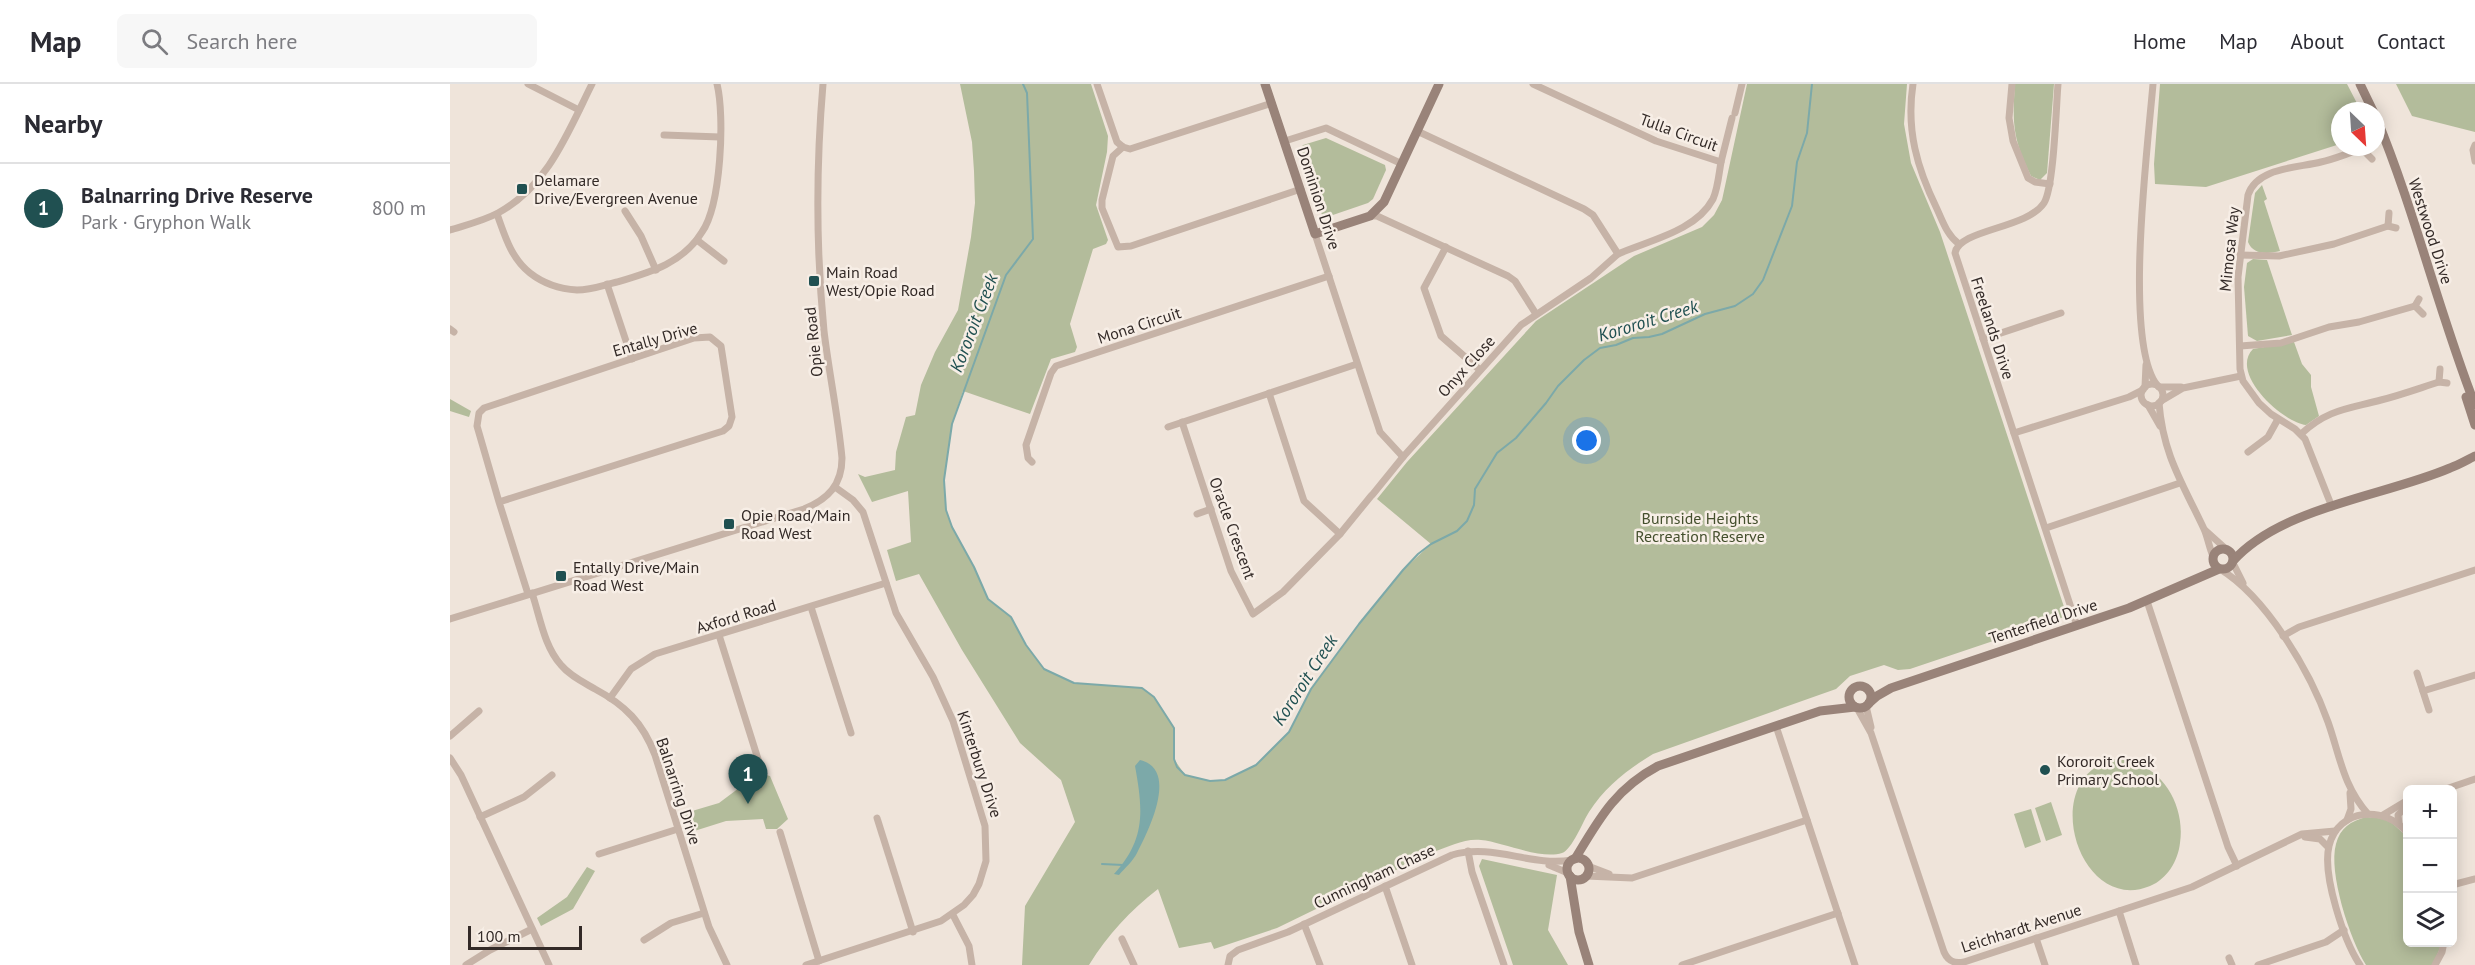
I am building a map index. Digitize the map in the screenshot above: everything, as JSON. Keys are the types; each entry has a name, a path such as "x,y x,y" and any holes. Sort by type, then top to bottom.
{"street":[{"path":"528,84 579,110"},
{"path":"450,230 497,214 522,197 543,175 592,84"},
{"path":"497,214 513,254 519,262 537,278 555,286 575,290 607,284 656,270 678,258 697,240 708,223 717,195 721,107 717,84"},
{"name":"Opie Road","path":"823,84 818,169 819,251 824,330 842,458 841,472 835,487"},
{"path":"1097,84 1117,142 1130,149 1272,103"},
{"name":"Dominion Drive","path":"1265,84 1380,432 1403,457"},
{"path":"1370,216 1384,202 1438,84"},
{"name":"Tulla Circuit","path":"1533,84 1656,141 1721,162 1714,196 1700,217 1688,225 1618,254 1596,273"},
{"path":"1721,162 1742,84"},
{"path":"1913,84 1911,117 1917,163 1948,232 1959,244 1971,237 2033,215 2046,199 2050,183 2058,84"},
{"path":"2012,84 2009,118 2013,141 2028,178 2035,182 2050,183"},
{"path":"2153,84 2140,264 2140,297 2146,360 2142,397 2161,429 2180,483 2204,530 2214,565 2233,578 2248,593 2283,636 2305,670 2322,707 2350,790 2351,809 2347,821"},
{"path":"2360,84 2369,102"},
{"path":"1284,141 1326,128 1402,164"},
{"path":"1417,131 1584,209 1593,215 1618,254"},
{"path":"664,135 720,137"},
{"name":"Westwood Drive","path":"2385,141 2455,354 2475,424"},
{"path":"2475,145 2473,150 2475,161"},
{"path":"1123,147 1113,156 1102,200 1102,208 1118,247 1131,246 1300,189"},
{"name":"Mimosa Way","path":"2241,376 2237,292 2248,195 2253,183 2262,177 2339,156"},
{"path":"625,211 641,236 656,270"},
{"path":"2240,255 2279,256 2334,244 2392,227 2389,213"},
{"path":"1315,234 1370,216 1377,216 1508,276 1515,282 1536,314"},
{"path":"697,240 724,261"},
{"name":"Freelands Drive","path":"1959,244 1956,249 1956,259 2077,626"},
{"path":"1446,247 1424,288 1441,336 1480,370"},
{"name":"Onyx Close","path":"1340,534 1403,457 1521,325 1596,273"},
{"name":"Mona Circuit","path":"1032,462 1028,458 1026,445 1051,373 1056,366 1329,276"},
{"path":"607,284 632,359"},
{"path":"2240,346 2281,343 2329,327 2359,322 2417,302 2423,314"},
{"path":"1983,339 2061,313"},
{"name":"Entally Drive","path":"499,502 714,435 729,426 732,411 721,346 714,339 694,338 492,404 482,410 477,426 499,502 530,594"},
{"name":"Westwood Drive","path":"2455,354 2475,405"},
{"path":"2146,360 2151,375 2163,394 2160,402 2161,429"},
{"path":"1168,427 1357,364"},
{"path":"2301,434 2321,418 2337,410 2443,382 2440,369"},
{"path":"2014,433 2129,398 2151,384 2189,386 2241,376 2259,403 2301,434 2309,446 2332,507"},
{"path":"2108,403 2160,402 2174,392 2189,386"},
{"path":"1244,617 1253,614 1283,592 1340,534 1304,501 1269,393"},
{"path":"2248,452 2268,437 2278,419"},
{"name":"Oracle Crescent","path":"1182,422 1231,571 1253,614"},
{"path":"2213,557 2217,551 2227,550 2257,539 2332,507 2450,468 2475,456"},
{"path":"2450,468 2475,464"},
{"path":"2046,528 2180,483"},
{"path":"450,619 804,509 826,498 835,487"},
{"name":"Kinterbury Drive","path":"806,965 932,926 953,915 973,895 981,878 988,847 986,826 947,706 896,613 863,512 853,500 835,487"},
{"path":"1197,514 1211,509"},
{"path":"2204,530 2232,555 2248,593"},
{"path":"2219,569 2226,570 2247,546 2257,539"},
{"name":"Tenterfield Drive","path":"2186,583 2205,569 2213,557"},
{"name":"Tenterfield Drive","path":"1573,859 1615,797 1646,772 1670,760 1820,711 1862,706 1886,690 2147,602 2219,569"},
{"path":"2283,636 2300,627 2475,570"},
{"name":"Axford Road","path":"610,698 624,676 646,658 886,583"},
{"name":"Balnarring Drive","path":"530,594 548,644 557,660 570,673 632,715 645,733 655,755 704,913 727,965"},
{"path":"2147,602 2228,847 2237,866"},
{"path":"811,607 851,733"},
{"path":"719,635 763,775"},
{"path":"2417,673 2429,710"},
{"path":"2423,691 2475,675"},
{"name":"Tenterfield Drive","path":"1863,687 1875,688 1908,682"},
{"path":"1856,687 1863,687 1870,693 1862,706 1850,702 1850,693 1856,687"},
{"name":"Tenterfield Drive","path":"1820,711 1850,693"},
{"name":"Leichhardt Avenue","path":"1862,706 1947,958 1954,963 1964,962 2192,887 2290,840"},
{"path":"450,736 479,711"},
{"path":"1776,726 1855,965"},
{"path":"450,758 461,775 549,965"},
{"path":"480,817 524,797 552,775"},
{"path":"2456,785 2475,779"},
{"path":"2350,790 2368,814"},
{"path":"2383,815 2403,805"},
{"path":"2399,824 2398,814 2403,808"},
{"path":"2360,965 2344,930 2333,893 2328,865 2328,847 2335,831 2347,821 2368,814 2383,815 2403,828"},
{"path":"877,818 913,932"},
{"path":"1569,875 1576,879 1638,876 1807,820"},
{"path":"599,854 678,829"},
{"name":"Tenterfield Drive","path":"1587,864 1586,852 1592,830"},
{"path":"2290,840 2306,833 2335,831"},
{"path":"780,832 819,961"},
{"path":"2290,840 2317,838 2325,842 2328,847"},
{"name":"Cunningham Chase","path":"1228,965 1230,956 1238,950 1275,938 1436,861 1468,851 1482,850 1544,862 1573,859"},
{"path":"1468,851 1474,878 1504,965"},
{"path":"1589,965 1578,932 1568,864 1573,859 1581,859 1587,864 1620,878"},
{"name":"Cunningham Chase","path":"1544,862 1569,875"},
{"path":"1575,904 1587,864"},
{"path":"2457,885 2475,879"},
{"path":"1385,886 1412,965"},
{"path":"2119,911 2136,965"},
{"path":"644,939 671,923 704,913"},
{"path":"1682,965 1838,913"},
{"path":"953,915 969,946 972,965"},
{"path":"1304,924 1320,965"},
{"path":"466,965 532,929"},
{"path":"2258,965 2326,942 2344,930"},
{"path":"2036,938 2044,965"},
{"path":"1122,939 1134,965"},
{"path":"2326,942 2342,941 2350,946"},
{"path":"2435,965 2443,947"}],"green space":[{"name":"Burnside Heights Recreation Reserve","path":"960,84 1091,84 1108,136 1096,205 1108,240 1106,244 1093,249 1070,324 1077,347 1075,352 1051,359 1030,414 963,391 952,424 944,480 946,510 952,527 988,599 1011,617 1026,645 1044,669 1074,683 1142,688 1154,697 1174,728 1174,759 1185,775 1210,781 1225,780 1256,765 1289,732 1311,689 1359,624 1403,570 1431,544 1377,499 1407,462 1536,321 1634,256 1702,227 1714,215 1722,200 1747,84 1907,84 1904,124 1911,163 1940,232 2067,616 1910,669 1898,670 1884,665 1850,676 1836,689 1653,754 1626,772 1602,794 1589,812 1570,847 1562,853 1544,854 1481,840 1463,842 1433,852 1277,928 1214,949 1211,942 1179,948 1158,889 1120,924 1089,965 1022,965 1025,906 1075,822 1061,780 1020,743 962,650 919,574 896,581 887,550 911,542 908,491 872,502 858,474 865,477 895,470 896,452 906,417 915,415 921,385 935,352 958,310 975,203 972,142"},
{"path":"2015,84 2054,84 2047,173 2040,180 2031,176 2017,141 2014,121"},
{"path":"2160,84 2347,84 2356,102 2331,102 2331,147 2206,187 2155,184 2154,164"},
{"path":"2396,84 2475,84 2475,132 2412,116"},
{"path":"1326,138 1385,165 1386,170 1373,199 1368,203 1327,217 1322,215 1300,150 1303,145"},
{"path":"2262,185 2267,199 2264,201 2280,251 2266,253 2257,251 2248,242 2255,193"},
{"path":"2253,259 2267,260 2292,335 2257,341 2248,336 2244,287 2247,263"},
{"path":"2294,342 2302,364 2311,375 2311,387 2319,416 2306,425 2296,422 2272,406 2261,395 2248,371 2247,359 2253,349"},
{"path":"450,399 471,411 469,417 450,411"},
{"path":"2116,759 2131,761 2156,775 2166,786 2178,813 2181,828 2177,856 2171,869 2162,879 2150,886 2125,890 2103,881 2087,863 2076,840 2073,814 2077,790 2092,770"},
{"path":"766,775 770,776 788,819 777,829 766,829 763,819 726,821 688,833 682,814 719,803 751,779 754,782"},
{"path":"2051,802 2062,835 2046,841 2035,808"},
{"path":"2031,809 2041,842 2025,848 2014,814"},
{"path":"2366,817 2388,819 2403,833 2403,947 2440,947 2433,965 2366,965 2360,954 2342,906 2334,856 2338,838 2343,829"},
{"path":"1482,859 1557,875 1548,930 1568,965 1513,965 1479,866"},
{"path":"587,867 595,871 573,909 541,926 537,918 567,897"}],"water":[{"path":"1140,760 1152,766 1158,775 1158,801 1154,816 1135,856 1119,875 1114,874 1132,849 1140,823 1140,797 1135,766"}],"waterway":[{"name":"Kororoit Creek","path":"1023,84 1027,93 1033,239 1006,275 952,424 944,480 946,510 952,527 988,599 1011,617 1026,645 1044,669 1074,683 1142,688 1154,697 1174,728 1174,759 1177,767 1185,775 1210,781 1225,780 1256,765 1289,732 1311,689 1359,624 1418,554 1431,544 1457,531 1467,521 1474,505 1475,489 1497,453 1516,438 1558,386 1584,360 1600,348 1633,338 1662,334 1705,314 1735,306 1753,294 1763,280 1792,206 1797,162 1807,133 1812,84"},
{"path":"1102,864 1123,865"}],"place":[{"name":"Delamare Drive/Evergreen Avenue","path":"522,189"},
{"name":"Main Road West/Opie Road","path":"814,281"},
{"name":"Opie Road/Main Road West","path":"729,524"},
{"name":"Entally Drive/Main Road West","path":"561,576"},
{"name":"Kororoit Creek Primary School","path":"2045,770"},
{"name":"Balnarring Drive Reserve","path":"748,804"}]}
